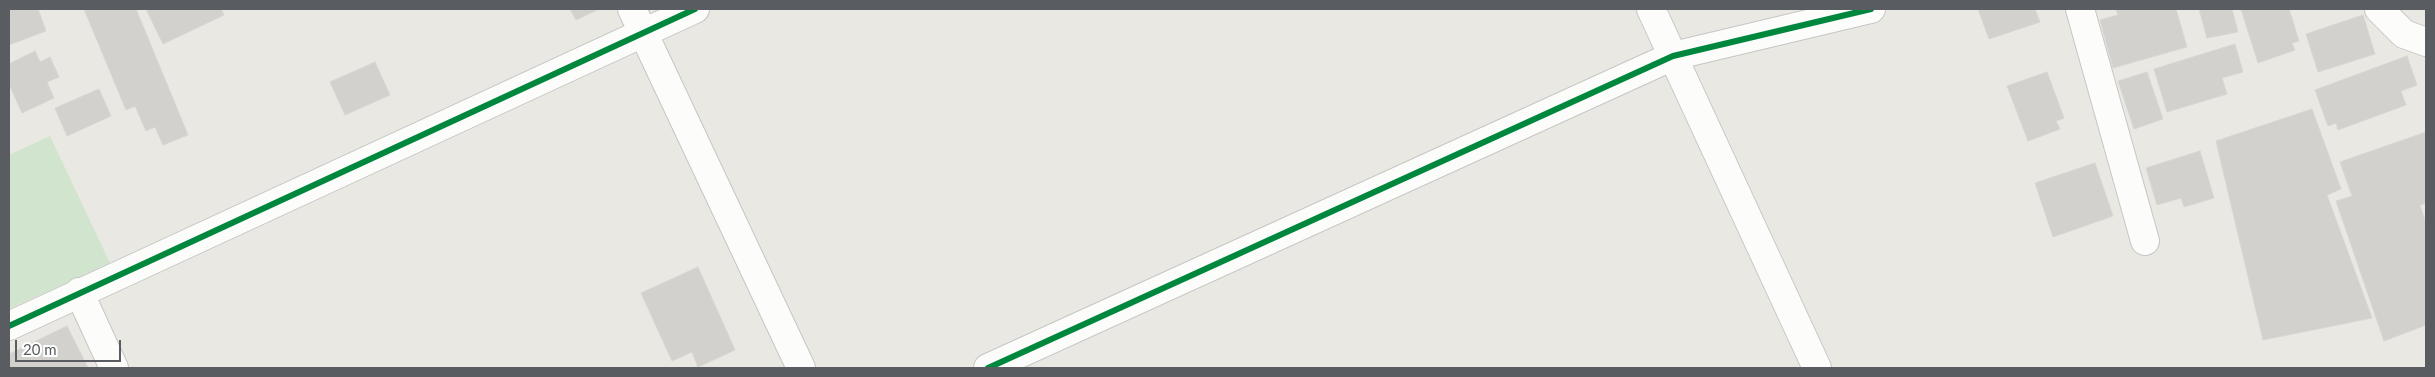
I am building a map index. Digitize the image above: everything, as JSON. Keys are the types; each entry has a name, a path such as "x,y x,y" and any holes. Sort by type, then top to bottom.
{"street":[{"path":"9,326 638,20 695,9"},
{"path":"1651,9 1817,368"},
{"path":"988,368 1673,56 1871,9"},
{"path":"2080,9 2145,241"},
{"path":"2379,9 2404,34 2426,42"},
{"path":"638,20 801,368"},
{"path":"80,292 114,368"}],"green space":[{"path":"50,136 110,263 9,309 9,155"}],"building":[{"path":"9,9 38,9 46,31 9,45"},
{"path":"84,9 136,9 188,135 163,145 155,127 146,131 135,106 126,110"},
{"path":"146,9 221,9 224,15 163,44"},
{"path":"570,9 599,9 576,20"},
{"path":"1978,9 2035,9 2040,22 1989,39"},
{"path":"2116,9 2176,9 2187,47 2113,68 2100,20 2118,15"},
{"path":"2199,9 2232,9 2238,32 2207,38"},
{"path":"2241,9 2289,9 2299,41 2292,43 2295,50 2258,63"},
{"path":"2363,15 2375,54 2318,72 2306,34"},
{"path":"2235,44 2243,72 2222,78 2227,94 2167,112 2154,69"},
{"path":"35,51 40,62 50,57 59,77 47,82 54,98 22,113 9,84 9,64"},
{"path":"2407,56 2417,85 2401,91 2406,105 2338,130 2336,123 2328,126 2315,90"},
{"path":"375,62 390,95 345,115 330,82"},
{"path":"2047,72 2064,118 2056,121 2060,129 2028,141 2007,86"},
{"path":"2147,72 2163,119 2134,129 2118,81"},
{"path":"99,89 111,116 67,136 55,108"},
{"path":"2312,109 2341,189 2327,195 2372,318 2263,340 2216,141"},
{"path":"2426,132 2426,203 2420,205 2426,224 2426,325 2384,341 2336,201 2352,196 2340,162"},
{"path":"2200,151 2214,198 2184,207 2181,198 2157,205 2146,168"},
{"path":"2095,163 2113,216 2053,237 2035,183"},
{"path":"698,267 735,350 698,367 692,352 672,361 641,293"},
{"path":"67,326 88,368 9,368 9,354"}],"cycle path":[{"path":"9,326 695,9"},
{"path":"988,368 1673,56 1871,9"}]}
